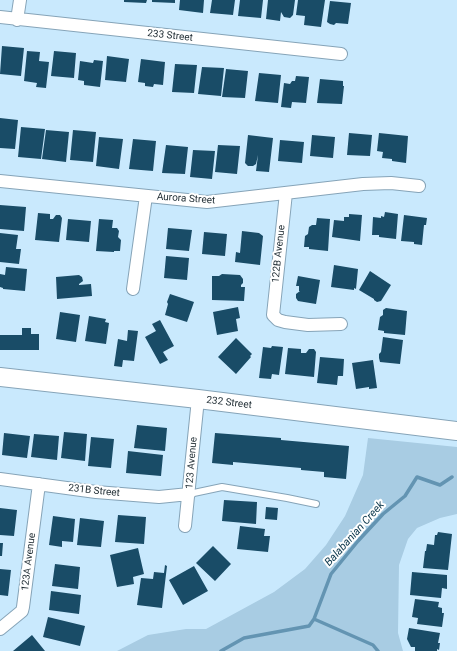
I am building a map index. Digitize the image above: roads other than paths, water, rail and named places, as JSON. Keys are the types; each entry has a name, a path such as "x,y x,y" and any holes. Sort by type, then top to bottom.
{"main road":[{"name":"232 Street","path":"0,377 198,399 457,431"}],"street":[{"path":"17,20 20,0"},
{"name":"233 Street","path":"0,18 341,54"},
{"name":"Aurora Street","path":"0,181 207,202 363,184 392,183 420,186"},
{"name":"122B Avenue","path":"286,193 273,315 278,320 285,322 308,325 341,324"},
{"path":"133,289 146,196"},
{"name":"123 Avenue","path":"185,526 198,399"},
{"name":"231B Street","path":"0,479 96,492 159,497 189,494"},
{"name":"123A Avenue","path":"0,629 22,611 24,607 39,484"}],"lane":[{"path":"189,494 222,488 316,504"}],"waterway":[{"name":"Balabanian Creek","path":"221,651 244,638 309,626 314,619 331,574 358,541 383,514 405,496 417,477 440,485 452,477"},
{"path":"314,619 373,645 378,651"}]}
